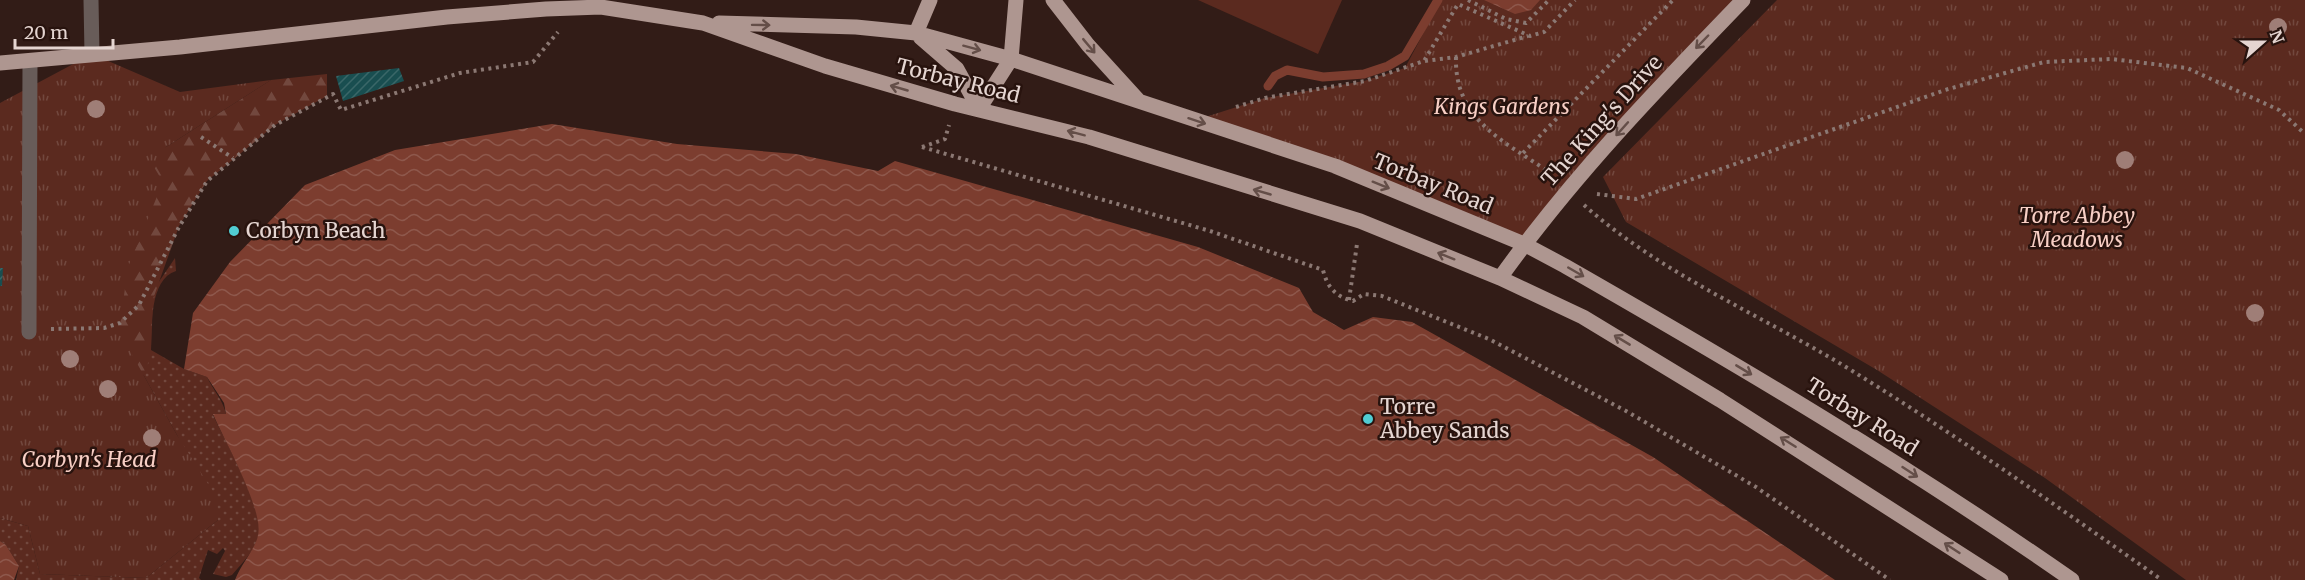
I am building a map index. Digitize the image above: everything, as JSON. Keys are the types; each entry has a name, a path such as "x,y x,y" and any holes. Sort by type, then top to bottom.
{"main road":[{"path":"930,0 916,33 957,69 979,109 1011,59 1016,0"},
{"path":"1053,0 1088,45 1141,104"},
{"name":"The King's Drive","path":"1500,278 1567,189 1661,85 1743,0"},
{"name":"Torbay Road","path":"0,63 180,47 447,17 578,8 601,7 640,11 703,23 825,66 955,104 1089,137 1360,221 1500,278 1583,317 1710,394 2001,580"},
{"name":"Torbay Road","path":"703,23 856,27 916,33 1011,59 1141,104 1335,166 1524,244 1826,418 1994,525 2072,580"}],"street":[{"path":"91,0 92,54"},
{"path":"29,332 30,61"}],"path":[{"path":"1468,0 1506,19 1526,23 1549,0"},
{"path":"1196,120 1265,98 1365,81 1424,61 1456,57 1544,32 1575,0"},
{"path":"1523,153 1673,0"},
{"path":"1424,61 1458,4 1530,36"},
{"path":"71,327 104,328 120,323 139,305 179,226 207,181 274,125 333,94 341,110 460,73 533,62 578,8"},
{"path":"1456,57 1456,78 1463,100 1478,122 1553,174"},
{"path":"1567,189 1636,199 1945,90 2044,62 2111,58 2187,68 2279,110 2305,134"},
{"path":"955,104 945,139 922,147 1210,231 1323,270 1326,285 1342,298 1353,301 1364,294 1382,296 1489,339 1626,411 1756,487 1890,580"},
{"path":"201,137 233,158"},
{"path":"1567,189 1619,236 1852,371 2045,498 2162,580"},
{"path":"1349,300 1360,221"}],"green space":[{"path":"1198,0 1342,0 1318,54"},
{"name":"Kings Gardens","path":"1441,0 1743,0 1524,244 1196,120 1265,98 1364,81 1405,68"},
{"name":"Torre Abbey Meadows","path":"1777,0 2305,0 2305,580 2186,580 2045,478 1877,370 1626,222 1603,177"},
{"name":"Corbyn's Head","path":"92,54 180,92 271,80 166,147 154,167 163,182 128,267 119,331 177,435 217,498 218,520 146,578 40,574 28,526 0,518 0,103"},
{"path":"327,74 327,96 275,125 207,181 179,226 153,299 151,350 145,376 58,313 57,189 166,147 271,80"},
{"path":"175,258 176,271 167,276 156,294 152,317 151,350 184,369 207,377 225,409 226,414 213,415 255,506 259,532 256,544 232,575 226,577 213,574 225,551 223,548 217,554 208,550 199,578 201,580 16,580 19,566 6,545 0,541 0,518 28,526 40,574 146,578 218,520 177,435 119,331 146,301"}],"water":[{"path":"1484,0 1540,0 1531,10 1515,14"},
{"path":"552,124 677,144 796,154 878,171 895,161 1198,247 1299,288 1313,312 1344,330 1373,317 1412,322 1653,457 1835,580 235,580 257,540 258,524 255,509 242,475 213,414 226,414 224,403 207,377 184,369 193,313 230,262 305,185 395,150"},
{"path":"0,541 6,545 19,566 14,580 0,580"}],"building":[{"path":"399,68 404,81 343,101 336,76"},
{"path":"0,268 3,268 2,286 0,286"}],"waterway":[{"path":"1268,86 1275,76 1287,70 1323,77 1364,74 1388,66 1405,56 1438,0"}],"place":[{"name":"Corbyn Beach","path":"234,231"},
{"name":"Torre Abbey Sands","path":"1368,419"}]}
